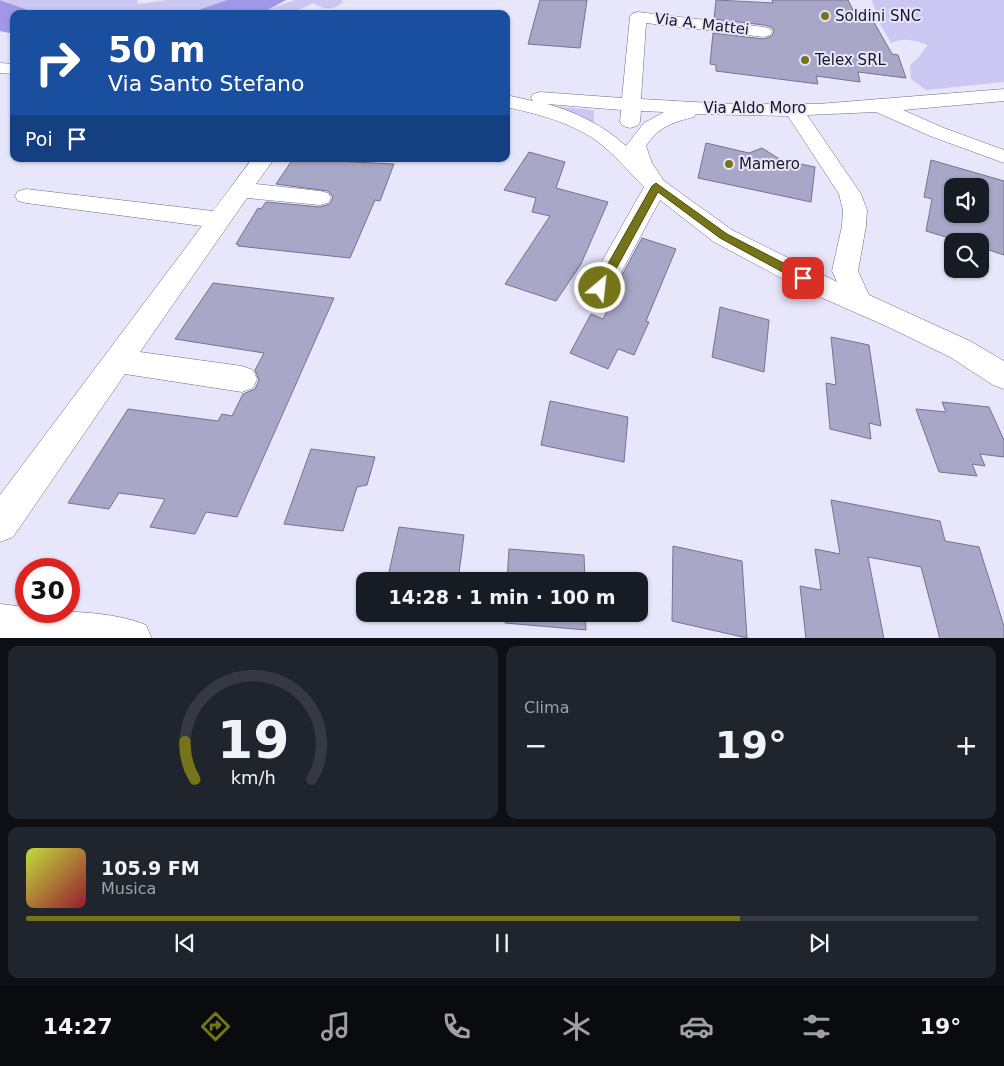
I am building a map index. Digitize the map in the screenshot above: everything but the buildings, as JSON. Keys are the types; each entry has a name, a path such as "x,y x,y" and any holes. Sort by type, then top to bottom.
{"street":[{"name":"Via A. Mattei","path":"632,104 631,95 638,17 764,32"},
{"name":"Via Aldo Moro","path":"510,95 721,110 794,110 1004,95"},
{"path":"510,102 543,109 570,118 604,137 656,186 723,236 803,278 960,349 1004,376"},
{"path":"604,137 601,128 605,103"},
{"path":"632,104 630,131 642,164 656,186"},
{"path":"878,105 937,132 1004,157"},
{"path":"636,146 643,134 654,123 675,115 721,110"},
{"path":"794,110 850,194 855,210 854,226 845,271 858,302"},
{"path":"0,524 260,162"},
{"path":"600,288 656,186"},
{"path":"240,190 320,198"},
{"path":"26,196 218,220"},
{"path":"803,278 845,271"},
{"path":"118,361 242,379"},
{"path":"0,624 132,638"}],"shaded area":[{"path":"0,0 29,10 10,10 10,33 0,31"},
{"path":"2,0 137,0 138,4 167,0 227,0 198,10 29,10"},
{"path":"227,0 286,0 267,10 198,10"},
{"path":"295,0 342,0 343,2 332,8 321,7 313,3 298,10 267,10"},
{"path":"872,0 1004,0 1004,82 926,90 911,79 910,65 928,45 910,40 891,43 879,22"},
{"path":"552,106 594,110 594,125"}],"place":[{"name":"Soldini SNC","path":"825,16"},
{"name":"Telex SRL","path":"805,60"},
{"name":"Mamero","path":"729,164"}],"route":[{"path":"600,288 656,186 723,236 803,278"}]}
